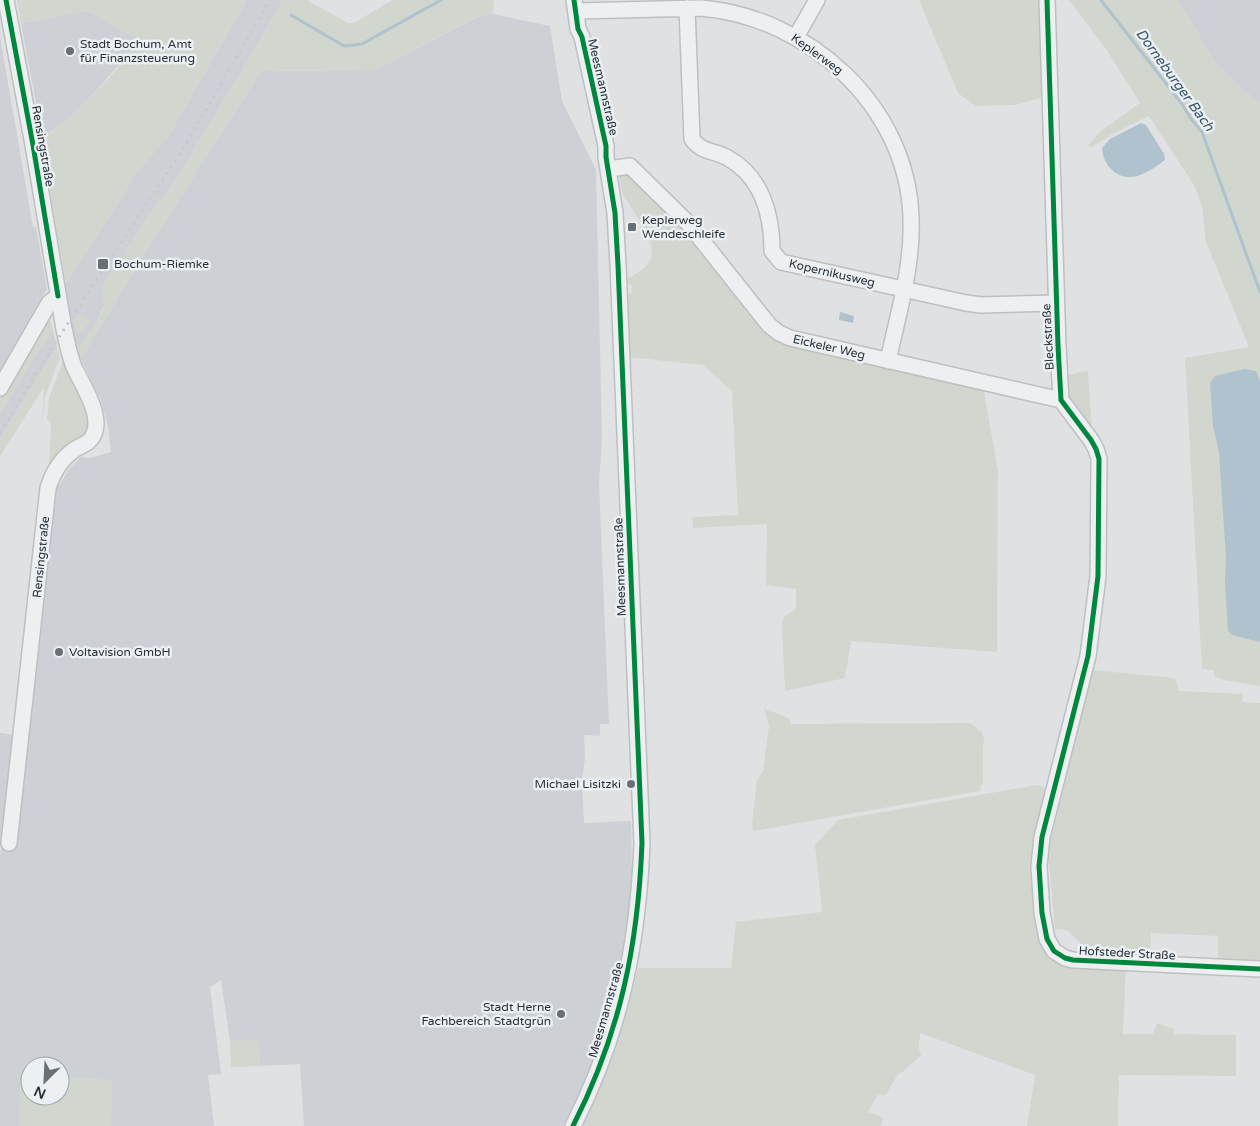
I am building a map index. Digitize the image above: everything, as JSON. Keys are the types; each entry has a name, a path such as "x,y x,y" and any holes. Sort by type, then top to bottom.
{"street":[{"name":"Rensingstraße","path":"6,0 69,354 93,406 96,426 94,433 87,443 76,448 62,460 52,476 48,488 9,843"},
{"path":"796,37 817,0"},
{"name":"Bleckstraße","path":"1046,0 1056,303 1062,400"},
{"name":"Keplerweg","path":"575,6 715,9 744,15 796,37 841,70 864,94 883,122 899,157 907,186 911,218 910,248 904,289 888,361"},
{"name":"Meesmannstraße","path":"573,1126 600,1065 622,997 632,955 642,859 615,213 606,146 582,37 578,29 575,6"},
{"name":"Kopernikusweg","path":"687,8 692,139 698,147 728,158 755,183 764,198 769,214 772,232 772,251 781,262 981,306 1056,303"},
{"name":"Eickeler Weg","path":"607,163 630,166 688,223 769,325 779,333 790,338 1062,400"},
{"path":"0,388 49,303 58,296"},
{"name":"Hofsteder Straße","path":"1062,400 1096,449 1099,459 1098,571 1087,661 1042,837 1040,880 1042,913 1049,946 1058,954 1073,960 1260,969"}],"shaded area":[{"path":"17,0 247,0 167,138 140,168 66,284 41,143 99,89 124,60 137,39 88,11 21,23"},
{"path":"247,0 283,0 180,173 123,258 98,320 80,347 73,349 62,292 140,168 167,138"},
{"path":"283,0 307,0 348,23 354,23 393,0 494,0 493,14 476,17 379,68 371,70 261,71 143,256 81,359 78,355 78,348 98,320 104,308 102,285 121,257 123,258 127,252 125,251 157,202 165,196 180,173"},
{"path":"919,0 1043,0 1044,97 1014,105 976,106 958,93"},
{"path":"1069,0 1178,0 1215,63 1238,86 1260,103 1260,686 1223,680 1214,676 1214,670 1202,669 1185,358 1249,347 1206,242 1202,206 1194,185 1149,116 1092,147 1087,146 1102,130 1140,103 1106,49"},
{"path":"1178,0 1260,0 1260,103 1238,86 1215,63"},
{"path":"88,11 137,39 129,53 96,91 71,117 45,136 43,140 21,23"},
{"path":"493,14 550,26 562,101 596,170 602,438 599,482 609,724 600,724 600,736 584,735 585,758 582,780 584,823 631,821 632,873 626,936 618,981 588,1075 563,1126 304,1126 300,1064 260,1066 258,1040 230,1041 221,980 210,987 221,1074 208,1075 214,1126 0,1126 0,857 2,842 0,842 0,733 29,737 55,486 59,486 68,470 81,457 91,458 111,452 104,411 81,359 143,256 261,71 371,70 379,68 477,17"},
{"path":"0,37 33,227 36,227 47,289 43,296 49,315 0,398"},
{"path":"628,173 679,219 769,329 983,386 998,471 997,652 851,641 845,678 785,691 782,624 784,617 796,609 796,589 766,585 767,524 693,528 692,517 738,515 732,391 703,365 629,357 628,294 631,294 632,285 627,284 627,279 644,268 650,260 652,251 646,231 622,192 619,175"},
{"path":"78,314 90,321 81,333 77,332 74,320"},
{"path":"49,315 53,331 36,354 0,414 0,398"},
{"path":"53,331 57,347 0,439 0,414 36,354"},
{"path":"57,347 60,357 45,397 42,427 44,387 0,456 0,439"},
{"path":"64,358 82,394 89,424 84,436 51,467 49,466 51,424 47,419 49,398"},
{"path":"1088,372 1092,431 1068,398 1065,376"},
{"path":"1092,670 1175,678 1179,691 1243,694 1242,702 1260,703 1260,962 1218,959 1218,936 1151,933 1150,951 1086,949 1067,930 1055,929 1049,863 1050,843"},
{"path":"764,708 790,719 791,724 970,723 982,732 984,739 983,782 979,791 753,831 752,824 757,780 763,771 769,726"},
{"path":"1036,785 1048,791 1040,835 1045,947 1126,965 1123,1034 1153,1034 1157,1023 1174,1029 1173,1034 1236,1035 1236,1076 1119,1075 1118,1126 1027,1126 1035,1075 920,1033 919,1049 921,1055 904,1071 898,1074 886,1095 878,1095 868,1112 878,1115 883,1119 880,1126 583,1126 615,1048 628,1009 638,968 731,968 736,922 822,912 815,845 838,820"},
{"path":"259,1040 260,1066 231,1067 230,1041"},
{"path":"20,1074 20,1106 70,1106 70,1078 112,1080 111,1126 19,1126"}],"water":[{"path":"1141,123 1146,125 1164,154 1165,160 1137,176 1130,177 1118,174 1105,161 1102,148 1110,139"},
{"path":"840,312 854,316 853,323 839,320"},
{"path":"1245,369 1256,371 1260,381 1260,642 1232,635 1228,631 1225,583 1226,558 1219,452 1213,426 1210,383 1215,376"}],"waterway":[{"name":"Dorneburger Bach","path":"291,15 344,46 362,44 441,0"},
{"name":"Dorneburger Bach","path":"1101,0 1202,132 1260,292"}],"railway":[{"path":"0,433 57,340 184,147 270,0"}],"cycle path":[{"path":"6,0 33,145 58,296"},
{"path":"573,1126 603,1057 624,989 636,918 642,843 615,213 606,146 582,37 578,29 574,0"},
{"path":"1047,0 1061,400 1091,440 1099,459 1098,576 1088,656 1042,837 1039,866 1042,913 1047,939 1054,951 1065,958 1073,960 1260,969"}],"place":[{"name":"Stadt Bochum, Amt für Finanzsteuerung","path":"70,51"},
{"name":"Keplerweg Wendeschleife","path":"632,227"},
{"name":"Bochum-Riemke","path":"103,264"},
{"name":"Voltavision GmbH","path":"59,652"},
{"name":"Michael Lisitzki","path":"631,784"},
{"name":"Stadt Herne Fachbereich Stadtgrün","path":"561,1014"}]}
